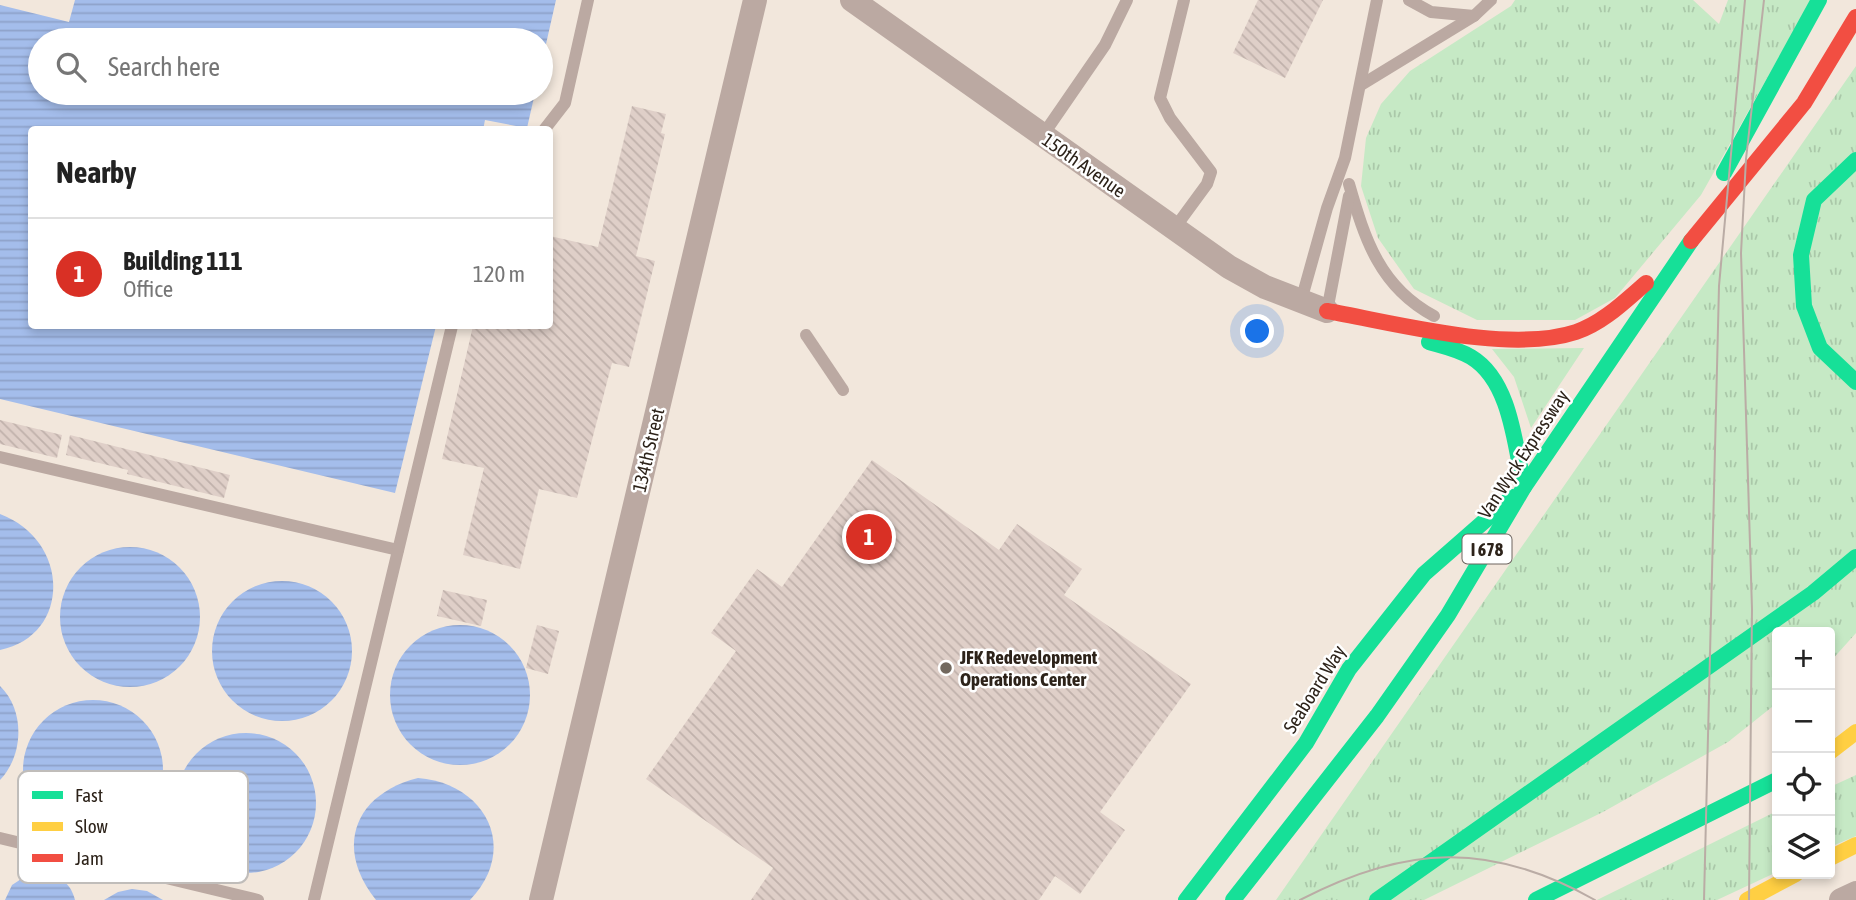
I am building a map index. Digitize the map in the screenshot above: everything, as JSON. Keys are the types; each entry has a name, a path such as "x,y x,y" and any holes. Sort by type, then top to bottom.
{"main road":[{"path":"1327,311 1503,338 1544,339 1578,331 1609,314 1681,253 1819,0"},
{"name":"Van Wyck Expressway","path":"1233,900 1377,716 1448,615 1524,486 1681,253 1804,103 1856,17"},
{"path":"1856,159 1814,200 1801,255 1804,306 1820,348 1856,382"},
{"path":"1327,311 1463,352 1475,359 1499,392 1524,486"},
{"name":"Seaboard Way","path":"1186,900 1306,743 1349,669 1424,574 1524,486"},
{"path":"1377,900 1791,609 1856,557"},
{"path":"1835,749 1856,732"},
{"path":"1835,751 1856,744"},
{"path":"1536,900 1772,782"},
{"path":"1835,856 1856,845"},
{"path":"1747,900 1787,879"}],"street":[{"name":"134th Street","path":"541,900 755,0"},
{"name":"150th Avenue","path":"852,0 1245,277 1327,311"},
{"path":"1842,900 1856,893"}],"lane":[{"path":"547,126 565,103 588,0"},
{"path":"1042,135 1105,45 1127,0"},
{"path":"1174,229 1207,184 1212,172 1170,118 1160,98 1184,0"},
{"path":"1301,301 1326,208 1345,158 1362,85 1377,0"},
{"path":"1409,0 1431,12 1474,16"},
{"path":"1362,85 1474,16 1491,0"},
{"path":"1345,158 1349,184 1365,239 1385,277 1418,307 1469,333"},
{"path":"1327,311 1347,212 1349,184"},
{"path":"314,900 451,329"},
{"path":"806,335 843,390"},
{"path":"0,457 398,550"},
{"path":"0,838 18,842"},
{"path":"187,883 258,900"}],"green space":[{"path":"1515,0 1693,0 1719,24 1728,0 1811,0 1701,195 1615,298 1575,320 1477,320 1414,289 1378,238 1361,186 1366,138 1381,104 1410,71 1511,6"},
{"path":"1856,66 1856,633 1835,656 1835,627 1772,627 1772,707 1728,742 1603,812 1424,900 1276,900"},
{"path":"1584,348 1531,428 1514,377 1492,349"},
{"path":"1856,775 1856,836 1835,845 1835,816 1835,785"},
{"path":"1772,813 1772,874 1717,900 1597,900"}],"water":[{"path":"75,0 556,0 550,28 28,28 28,105 532,105 527,126 485,120 484,126 28,126 28,329 435,329 395,493 0,399 0,5 69,22"},
{"path":"0,514 23,527 40,544 50,565 53,586 50,607 40,626 24,641 0,650"},
{"path":"130,547 157,552 179,568 195,590 200,617 195,644 179,666 157,682 130,687 103,682 81,666 65,644 60,617 65,590 81,568 103,552"},
{"path":"282,581 309,586 331,602 347,624 352,651 347,678 331,700 309,716 282,721 255,716 233,700 217,678 212,651 217,624 233,602 255,586"},
{"path":"460,625 487,630 509,646 525,668 530,695 525,722 509,744 487,760 460,765 433,760 411,744 395,722 390,695 395,668 411,646 433,630"},
{"path":"0,686 14,707 18,733 14,758 0,780"},
{"path":"79,701 107,701 132,712 151,731 162,756 163,771 23,771 24,756 35,731 54,712"},
{"path":"232,734 260,734 273,738 295,754 311,776 315,789 315,817 304,842 285,861 273,868 248,873 248,771 184,771 197,754 219,738"},
{"path":"418,778 442,783 461,792 477,805 488,821 493,840 492,860 485,880 470,900 376,900 363,880 356,861 354,843 357,825 379,796"},
{"path":"18,881 65,883 75,900 5,900 12,885"},
{"path":"132,889 147,891 163,900 104,900 118,892"}],"building":[{"path":"1258,0 1323,0 1285,78 1233,53"},
{"path":"632,106 666,114 661,133 665,134 636,256 655,261 629,367 612,363 577,498 539,489 520,569 463,555 484,468 442,459 472,329 553,329 553,237 598,247"},
{"path":"0,420 62,435 57,458 0,444"},
{"path":"70,435 230,475 224,498 127,474 128,470 66,455"},
{"name":"JFK Redevelopment Operations Center","path":"872,460 999,550 1017,524 1082,569 1064,595 1191,684 1100,812 1125,830 1080,894 1055,876 1039,900 751,900 773,868 646,779 736,651 711,633 757,569 782,587"},
{"path":"443,590 487,600 481,626 437,616"},
{"path":"537,625 559,631 548,674 526,668"}],"tram line":[{"path":"1704,900 1719,286 1745,0"},
{"path":"1749,900 1752,609 1741,253 1746,159 1764,0"},
{"path":"1300,900 1376,868 1412,860 1448,857 1520,867 1595,900"}],"traffic: fast":[{"path":"1724,173 1819,0"},
{"path":"1856,160 1814,200 1801,255 1804,306 1820,348 1856,382"},
{"path":"1233,900 1377,716 1448,615 1524,487 1691,241"},
{"path":"1429,342 1471,357 1495,382 1514,434 1524,487"},
{"path":"1186,900 1306,743 1349,669 1424,574 1512,497"},
{"path":"1377,900 1813,593 1856,557"},
{"path":"1536,900 1772,782"}],"traffic: slow":[{"path":"1835,748 1856,732"},
{"path":"1835,856 1856,845"},
{"path":"1747,900 1787,879"}],"traffic: jam":[{"path":"1691,241 1804,103 1856,17"},
{"path":"1327,311 1452,334 1519,340 1549,338 1576,332 1595,323 1646,283"}],"place":[{"name":"Building 111","path":"869,537"},
{"name":"JFK Redevelopment Operations Center","path":"946,668"}]}
